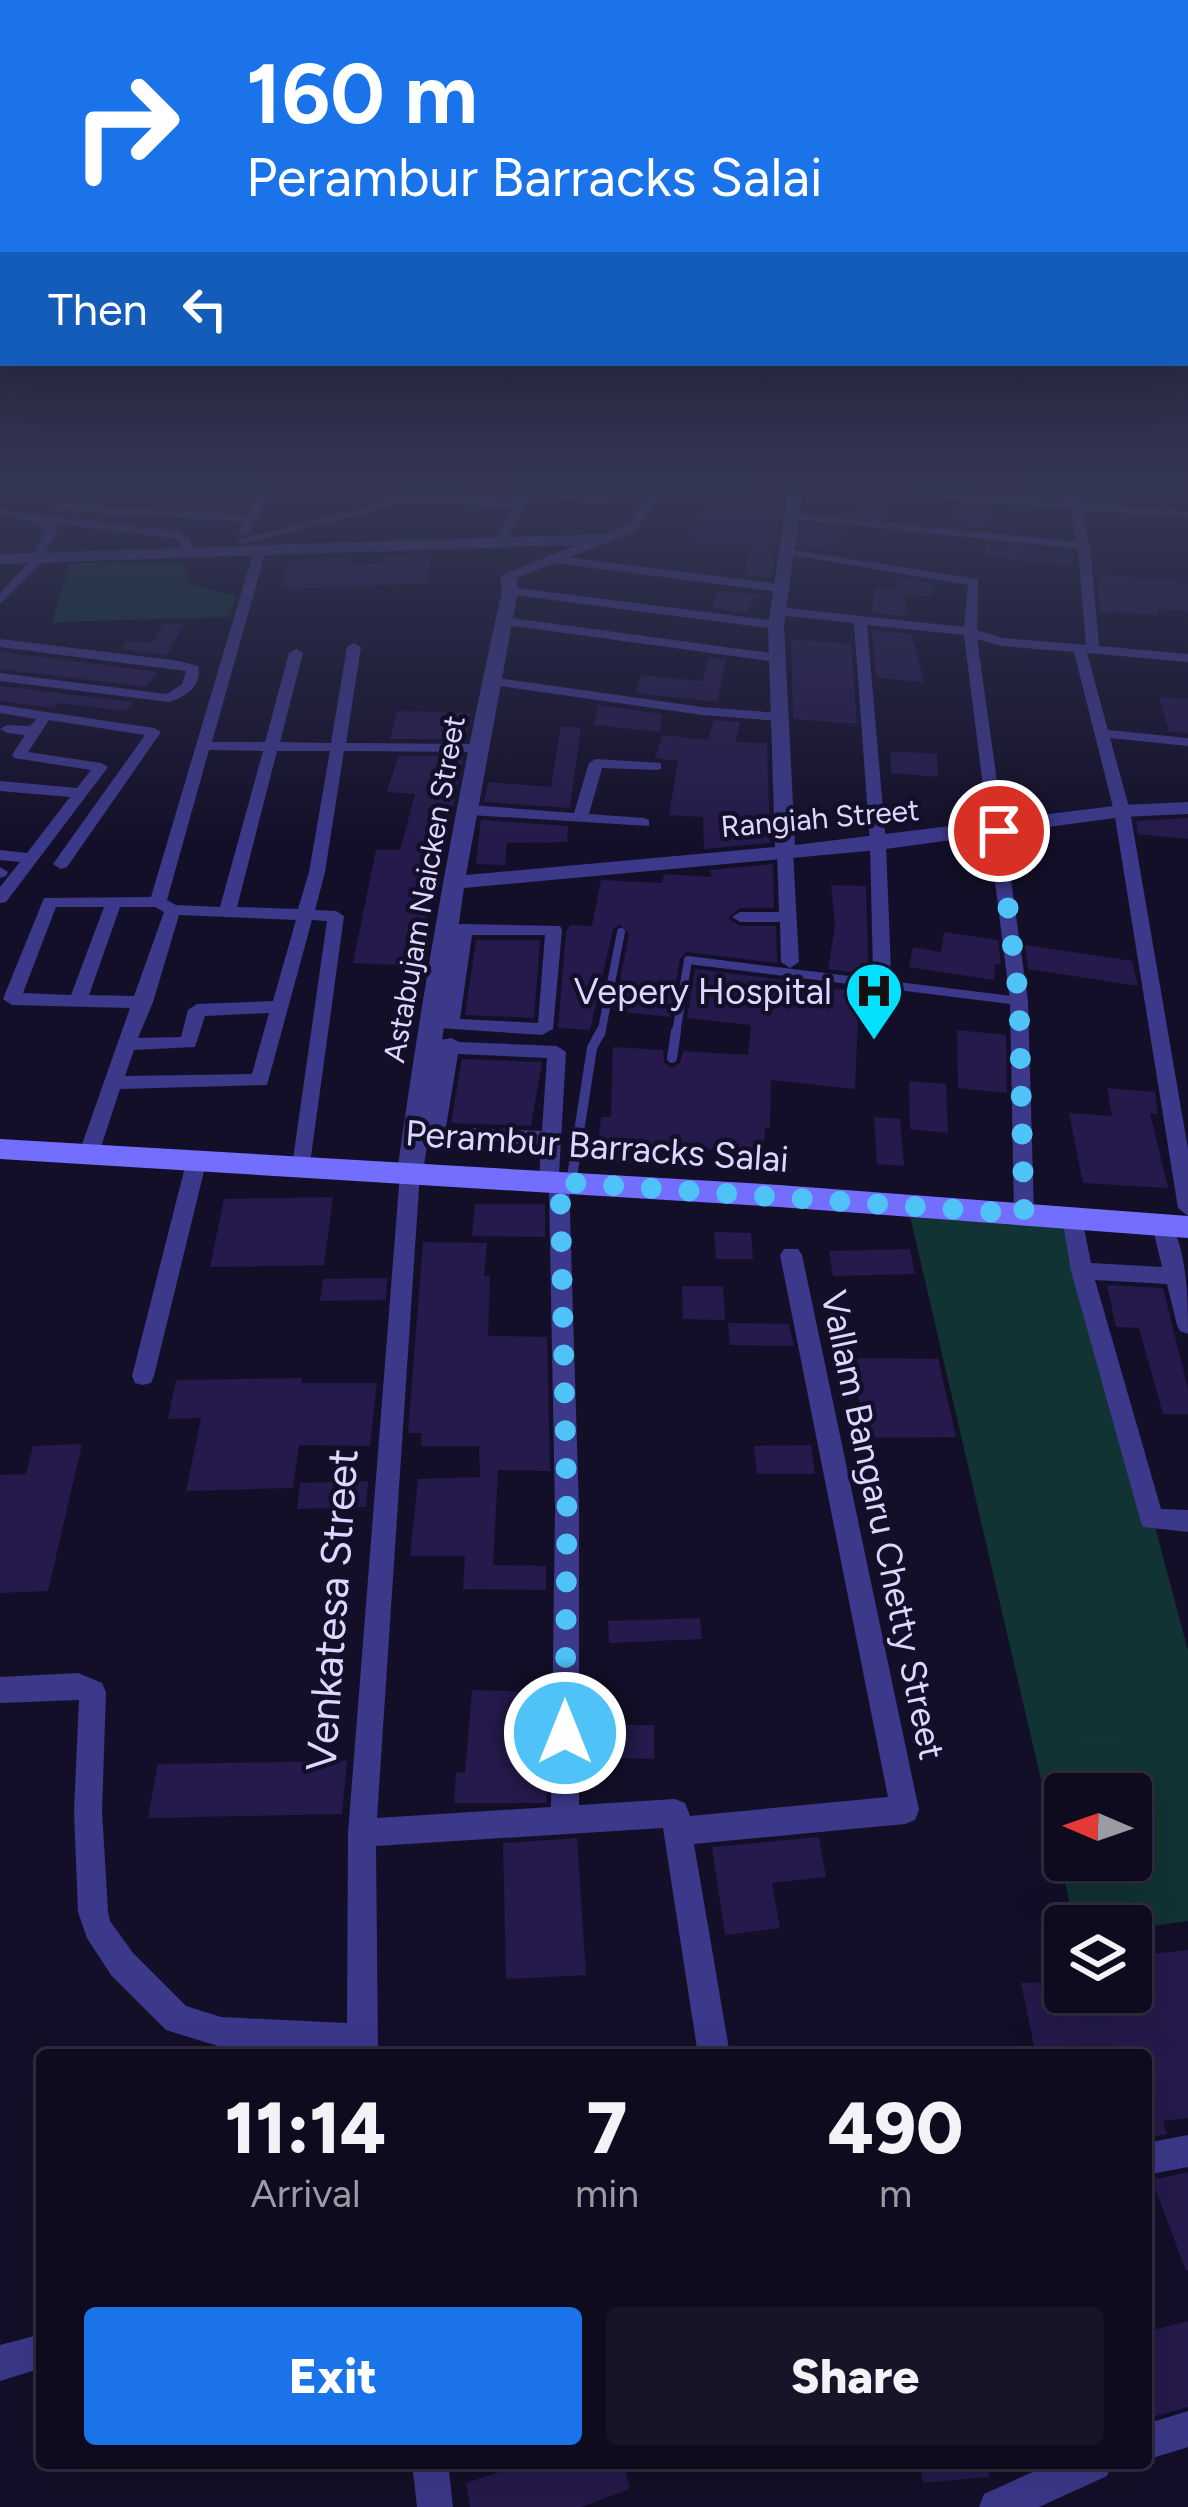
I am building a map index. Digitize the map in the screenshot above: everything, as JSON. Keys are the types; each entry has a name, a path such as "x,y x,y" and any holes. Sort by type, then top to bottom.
{"main road":[{"name":"Perambur Barracks Salai","path":"0,1149 560,1182 1175,1226"}],"street":[{"path":"89,1153 144,1002 205,746 243,611"},
{"name":"Astabujam Naicken Street","path":"410,1173 426,1047 444,1031 456,930 456,882 505,611"},
{"path":"722,611 860,620 970,632 1000,642 1188,658"},
{"path":"777,611 790,962"},
{"path":"971,611 1019,1001 1024,1214"},
{"path":"1086,611 1099,733 1122,811 1188,1208"},
{"path":"860,620 878,844 882,972"},
{"path":"503,621 776,658"},
{"path":"0,643 179,665 194,669 194,677 184,692 169,698 0,676"},
{"path":"116,1083 260,1080 317,872 354,647"},
{"path":"227,913 296,653"},
{"path":"491,681 779,718"},
{"path":"0,709 154,732 61,864"},
{"path":"45,715 0,782 82,793"},
{"path":"7,729 34,731"},
{"path":"1099,733 1188,742"},
{"path":"205,746 478,748"},
{"path":"0,753 102,765 0,898"},
{"path":"580,818 596,763 656,766"},
{"name":"Rangiah Street","path":"456,882 878,844 1122,811 1188,808"},
{"path":"470,810 644,823"},
{"path":"0,855 30,858"},
{"path":"144,1002 12,999 50,902 335,916 302,1166"},
{"path":"78,1001 114,902"},
{"path":"740,916 790,917"},
{"path":"444,1031 547,1025 554,930 456,930"},
{"path":"129,1044 189,1043 197,1010 280,1007"},
{"path":"444,1031 434,1126 439,1132 553,1138"},
{"path":"444,1031 557,1052 553,1138 560,1182 567,1510 565,1820"},
{"path":"143,1376 196,1160"},
{"name":"Venkatesa Street","path":"361,2047 362,1833 410,1173"},
{"path":"1072,1218 1082,1271 1151,1519 1188,1521"},
{"path":"1175,1226 1175,1276 1188,1324"},
{"name":"Vallam Bangaru Chetty Street","path":"678,1831 905,1810 791,1255"},
{"path":"1082,1271 1175,1276"},
{"path":"0,1690 78,1686 93,1692 88,1811 97,1928 122,1964 169,2013 221,2032 361,2047"},
{"path":"362,1833 675,1814 713,2049"},
{"path":"1152,2158 1188,2150"},
{"path":"0,2363 36,2353"},
{"path":"1152,2441 1188,2428"},
{"path":"431,2469 435,2507"},
{"path":"997,2507 1081,2469"}],"lane":[{"path":"560,1182 592,1048 601,1033 621,932"},
{"path":"672,1058 688,960 1019,1001"}],"green space":[{"path":"55,611 232,611 230,617 52,622"},
{"path":"910,1216 1076,1228 1188,1651 1188,1921 1152,1926 1152,1905 1070,1905 1065,1881 1152,1881 1152,1773 1044,1773 1044,1793"}],"building":[{"path":"907,611 908,616 871,613"},
{"path":"1100,611 1158,611 1159,615"},
{"path":"163,623 184,624 167,655 122,649 127,641 152,643"},
{"path":"872,630 912,634 924,682 876,678"},
{"path":"791,639 851,644 857,724 793,719"},
{"path":"0,652 158,672 146,687 0,669"},
{"path":"709,657 726,660 717,702 635,693 641,675 703,681"},
{"path":"0,686 134,702 126,711 58,703 53,708 0,701"},
{"path":"1159,697 1188,699 1188,733 1169,732"},
{"path":"598,705 662,714 660,732 594,725"},
{"path":"397,711 470,713 466,739 390,739"},
{"path":"714,720 740,722 735,742 767,743 770,843 704,849 703,817 669,815 678,761 655,758 663,735 708,740"},
{"path":"561,726 581,728 570,808 484,802 488,782 551,787"},
{"path":"891,751 937,754 938,777 891,773"},
{"path":"398,756 463,756 446,841 441,841 435,860 423,966 353,963 376,850 400,850 415,794 387,792"},
{"path":"1188,818 1188,839 1138,834 1136,821"},
{"path":"481,820 568,826 567,842 507,843 505,865 476,864"},
{"path":"773,864 774,908 740,908 728,918 740,926 776,926 777,963 686,952 680,959 670,1017 614,1011 629,934 619,924 613,930 590,1030 558,1028 566,932 570,925 592,926 601,880 662,883 664,874 712,877 709,870"},
{"path":"831,885 866,886 868,964 861,963 860,973 828,969 835,926"},
{"path":"944,932 998,940 1001,965 995,964 994,980 909,967 913,947 941,952"},
{"path":"476,940 540,940 534,1018 465,1015"},
{"path":"1025,945 1132,961 1138,986 1028,969"},
{"path":"695,969 784,980 784,987 859,990 855,1089 771,1080 764,1153 660,1146 660,1164 596,1162 601,1117 611,1117 613,1047 663,1050 664,1063 672,1068 680,1063 683,1051 748,1055 751,1025 687,1018"},
{"path":"957,1030 1006,1035 1007,1093 958,1088"},
{"path":"462,1059 542,1062 531,1126 451,1123"},
{"path":"909,1081 946,1084 948,1133 910,1129"},
{"path":"1107,1088 1155,1092 1158,1114 1150,1113 1168,1188 1083,1183 1069,1113 1112,1116"},
{"path":"874,1117 900,1119 904,1166 877,1164"},
{"path":"333,1197 324,1265 210,1267 224,1199"},
{"path":"475,1204 545,1204 545,1237 472,1236"},
{"path":"714,1232 751,1233 753,1259 716,1259"},
{"path":"423,1242 487,1243 488,1336 547,1337 550,1471 498,1470 493,1565 546,1566 546,1590 463,1589 465,1556 410,1556 418,1479 480,1477 479,1446 421,1446 422,1433 408,1433"},
{"path":"910,1249 915,1274 833,1276 829,1251"},
{"path":"387,1278 386,1300 320,1301 323,1279"},
{"path":"1107,1285 1163,1288 1188,1389 1188,1414 1163,1414 1139,1328 1116,1327"},
{"path":"682,1286 723,1286 725,1320 683,1319"},
{"path":"728,1323 789,1324 794,1346 730,1345"},
{"path":"845,1358 938,1359 956,1437 864,1438 856,1382 848,1382"},
{"path":"302,1378 301,1383 377,1383 370,1446 299,1445 293,1488 186,1491 201,1418 168,1419 176,1380"},
{"path":"82,1444 48,1591 0,1593 0,1475 26,1474 33,1446"},
{"path":"811,1445 815,1474 757,1474 754,1446"},
{"path":"368,1481 366,1507 297,1509 300,1483"},
{"path":"700,1618 702,1639 609,1643 608,1621"},
{"path":"472,1690 548,1692 547,1803 454,1803 456,1772 465,1773"},
{"path":"618,1725 654,1725 654,1759 617,1758"},
{"path":"347,1761 342,1814 148,1818 158,1764"},
{"path":"819,1837 826,1877 772,1883 780,1928 725,1935 712,1847"},
{"path":"577,1838 586,1975 506,1979 503,1843"},
{"path":"1188,1950 1188,2118 1163,2121 1167,2134 1152,2137 1152,2049 1035,2049 1021,1983 1044,1982 1044,2013 1152,2013 1152,1954"},
{"path":"1188,2172 1188,2270 1186,2271 1152,2180"},
{"path":"1188,2321 1188,2407 1152,2417 1152,2330"},
{"path":"509,2469 625,2469 630,2489 581,2507 470,2507 466,2483"},
{"path":"921,2469 988,2469 989,2477 923,2483"}],"place":[{"name":"Vepery Hospital","path":"874,1042"}],"route":[{"path":"565,1733 567,1510 560,1182 1024,1214 1019,1001 999,831"}]}
